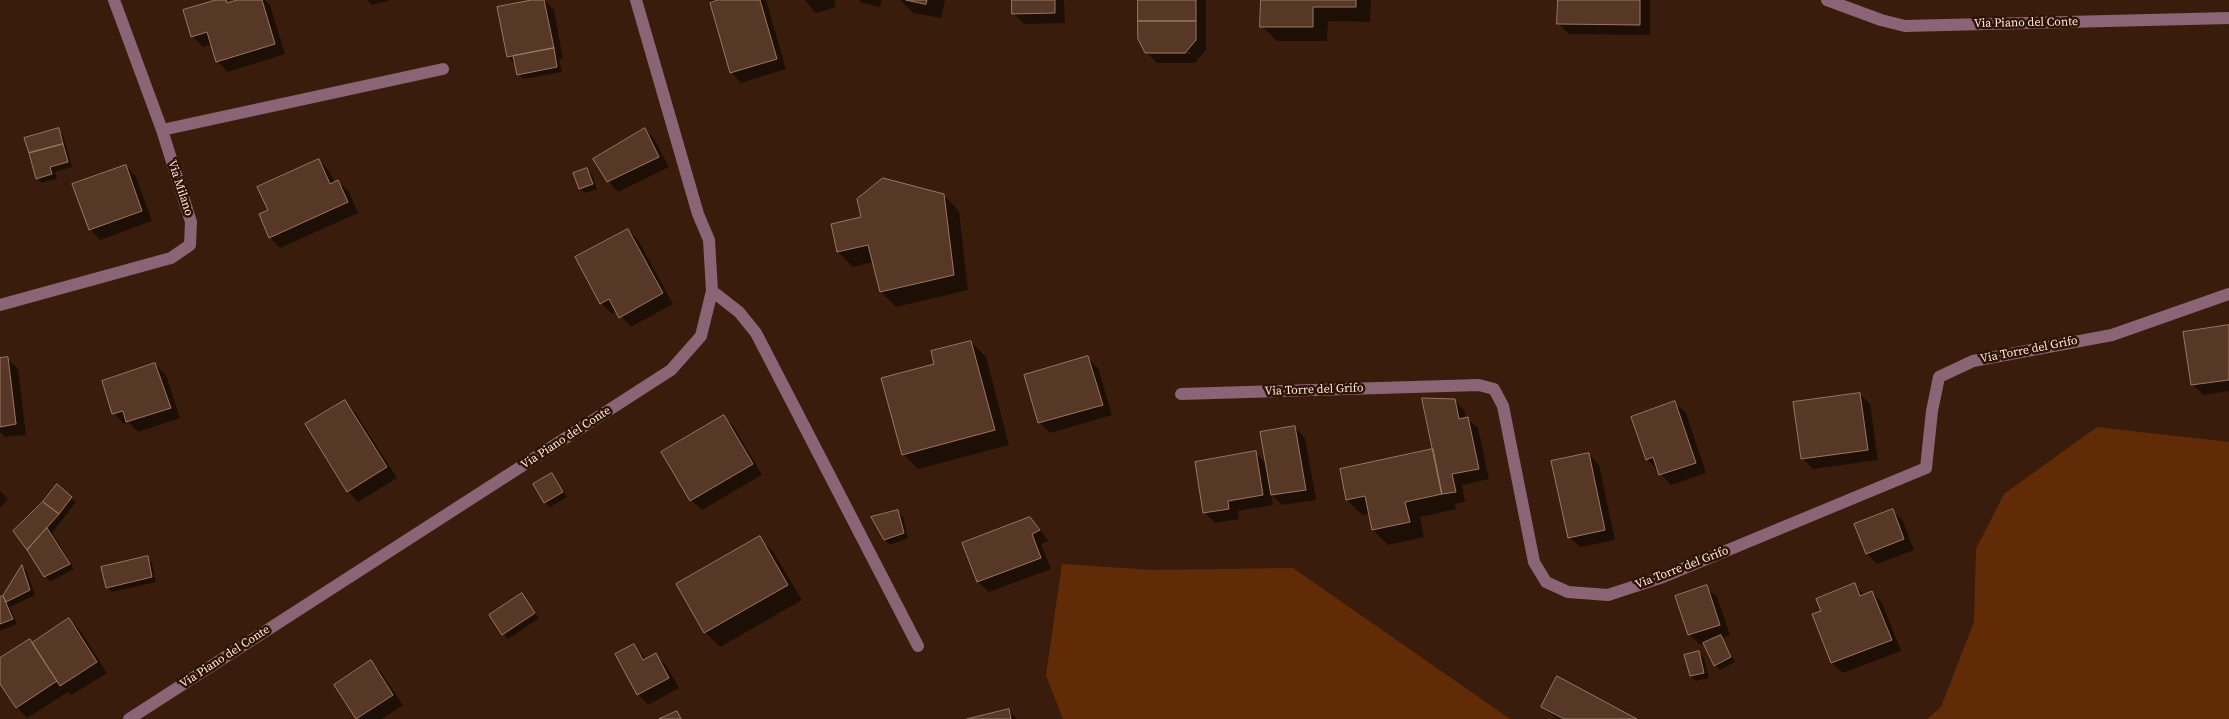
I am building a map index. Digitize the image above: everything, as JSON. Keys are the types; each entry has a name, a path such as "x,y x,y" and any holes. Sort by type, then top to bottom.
{"street":[{"name":"Via Milano","path":"0,305 171,258 190,245 192,222 162,130 114,0"},
{"name":"Via Piano del Conte","path":"129,719 672,370 701,336 712,291 709,240 698,214 636,0"},
{"name":"Via Piano del Conte","path":"1827,0 1881,20 1905,26 2229,18"},
{"path":"162,130 443,69"},
{"path":"712,291 739,312 756,333 918,646"},
{"name":"Via Torre del Grifo","path":"1181,394 1479,385 1494,389 1503,406 1534,562 1546,582 1568,592 1608,595 1663,577 1926,468 1932,411 1939,377 1973,361 2112,334 2229,294"}],"shaded area":[{"path":"2097,427 2229,442 2229,719 1927,719 1941,707 1974,622 1976,549 2004,494"},
{"path":"1062,564 1153,570 1293,568 1510,719 1063,719 1046,675"}],"building":[{"path":"216,0 226,0 227,3 237,0 262,0 275,44 216,62 207,32 191,37 183,10"},
{"path":"532,0 544,0 554,48 507,57 497,7"},
{"path":"718,0 760,0 777,59 730,73 710,3"},
{"path":"906,0 927,0 926,4"},
{"path":"1012,0 1055,0 1055,13 1012,14"},
{"path":"1138,0 1196,0 1196,21 1138,21"},
{"path":"1261,0 1356,0 1356,7 1313,7 1313,27 1260,27"},
{"path":"1558,0 1640,0 1640,25 1557,24"},
{"path":"1138,21 1196,21 1196,40 1185,53 1145,53 1138,39"},
{"path":"554,48 557,67 517,75 513,56"},
{"path":"59,128 63,144 29,153 24,138"},
{"path":"645,128 659,157 607,182 593,159"},
{"path":"63,144 68,162 50,167 52,174 36,179 29,153"},
{"path":"319,159 330,184 338,180 348,202 269,238 259,214 268,210 257,187"},
{"path":"126,165 142,211 89,230 72,184"},
{"path":"587,168 593,184 579,189 573,173"},
{"path":"883,178 944,194 954,275 880,292 868,245 837,252 831,224 861,217 857,199"},
{"path":"628,229 663,293 619,318 609,299 600,304 575,257"},
{"path":"2229,325 2229,380 2191,385 2183,332"},
{"path":"971,341 995,430 902,455 881,378 934,364 931,351"},
{"path":"1088,356 1103,405 1038,423 1024,375"},
{"path":"8,357 16,424 0,427 0,358"},
{"path":"155,363 171,408 126,422 123,411 112,414 102,381"},
{"path":"1860,393 1868,450 1801,459 1793,402"},
{"path":"1422,398 1455,399 1459,419 1468,417 1479,469 1452,474 1456,492 1442,494"},
{"path":"345,400 387,467 347,492 305,424"},
{"path":"1675,401 1696,463 1659,475 1653,457 1646,460 1631,417"},
{"path":"724,415 753,464 690,501 661,452"},
{"path":"1295,426 1306,490 1271,495 1260,432"},
{"path":"1433,449 1442,494 1405,502 1410,522 1372,530 1365,496 1346,500 1340,469"},
{"path":"1256,451 1263,495 1228,501 1229,509 1203,513 1195,462"},
{"path":"1589,453 1605,530 1568,538 1551,461"},
{"path":"552,473 563,492 544,503 533,484"},
{"path":"57,484 72,497 59,514 43,502"},
{"path":"43,502 59,514 27,550 13,531"},
{"path":"1893,509 1904,539 1866,554 1854,524"},
{"path":"898,510 904,533 884,540 871,517"},
{"path":"1030,517 1040,530 1032,534 1041,558 977,582 962,543"},
{"path":"47,528 70,564 44,577 27,550"},
{"path":"760,536 788,585 704,633 676,584"},
{"path":"148,556 152,577 106,588 101,567"},
{"path":"22,565 30,590 6,602 3,596"},
{"path":"1855,583 1860,596 1872,591 1892,640 1831,663 1812,614 1821,611 1816,599"},
{"path":"1707,585 1720,625 1688,635 1675,596"},
{"path":"522,593 535,613 502,635 489,615"},
{"path":"3,596 13,619 0,624 0,597"},
{"path":"69,618 97,662 60,686 32,643"},
{"path":"1721,635 1731,657 1714,666 1703,643"},
{"path":"30,639 57,681 16,708 0,684 0,658"},
{"path":"634,644 643,660 656,653 669,678 637,695 615,654"},
{"path":"1699,651 1704,673 1690,676 1684,655"},
{"path":"371,660 393,695 356,719 334,685"},
{"path":"1557,676 1637,719 1564,719 1541,707"},
{"path":"1009,709 1011,719 967,719"},
{"path":"677,711 681,719 659,719"}]}
